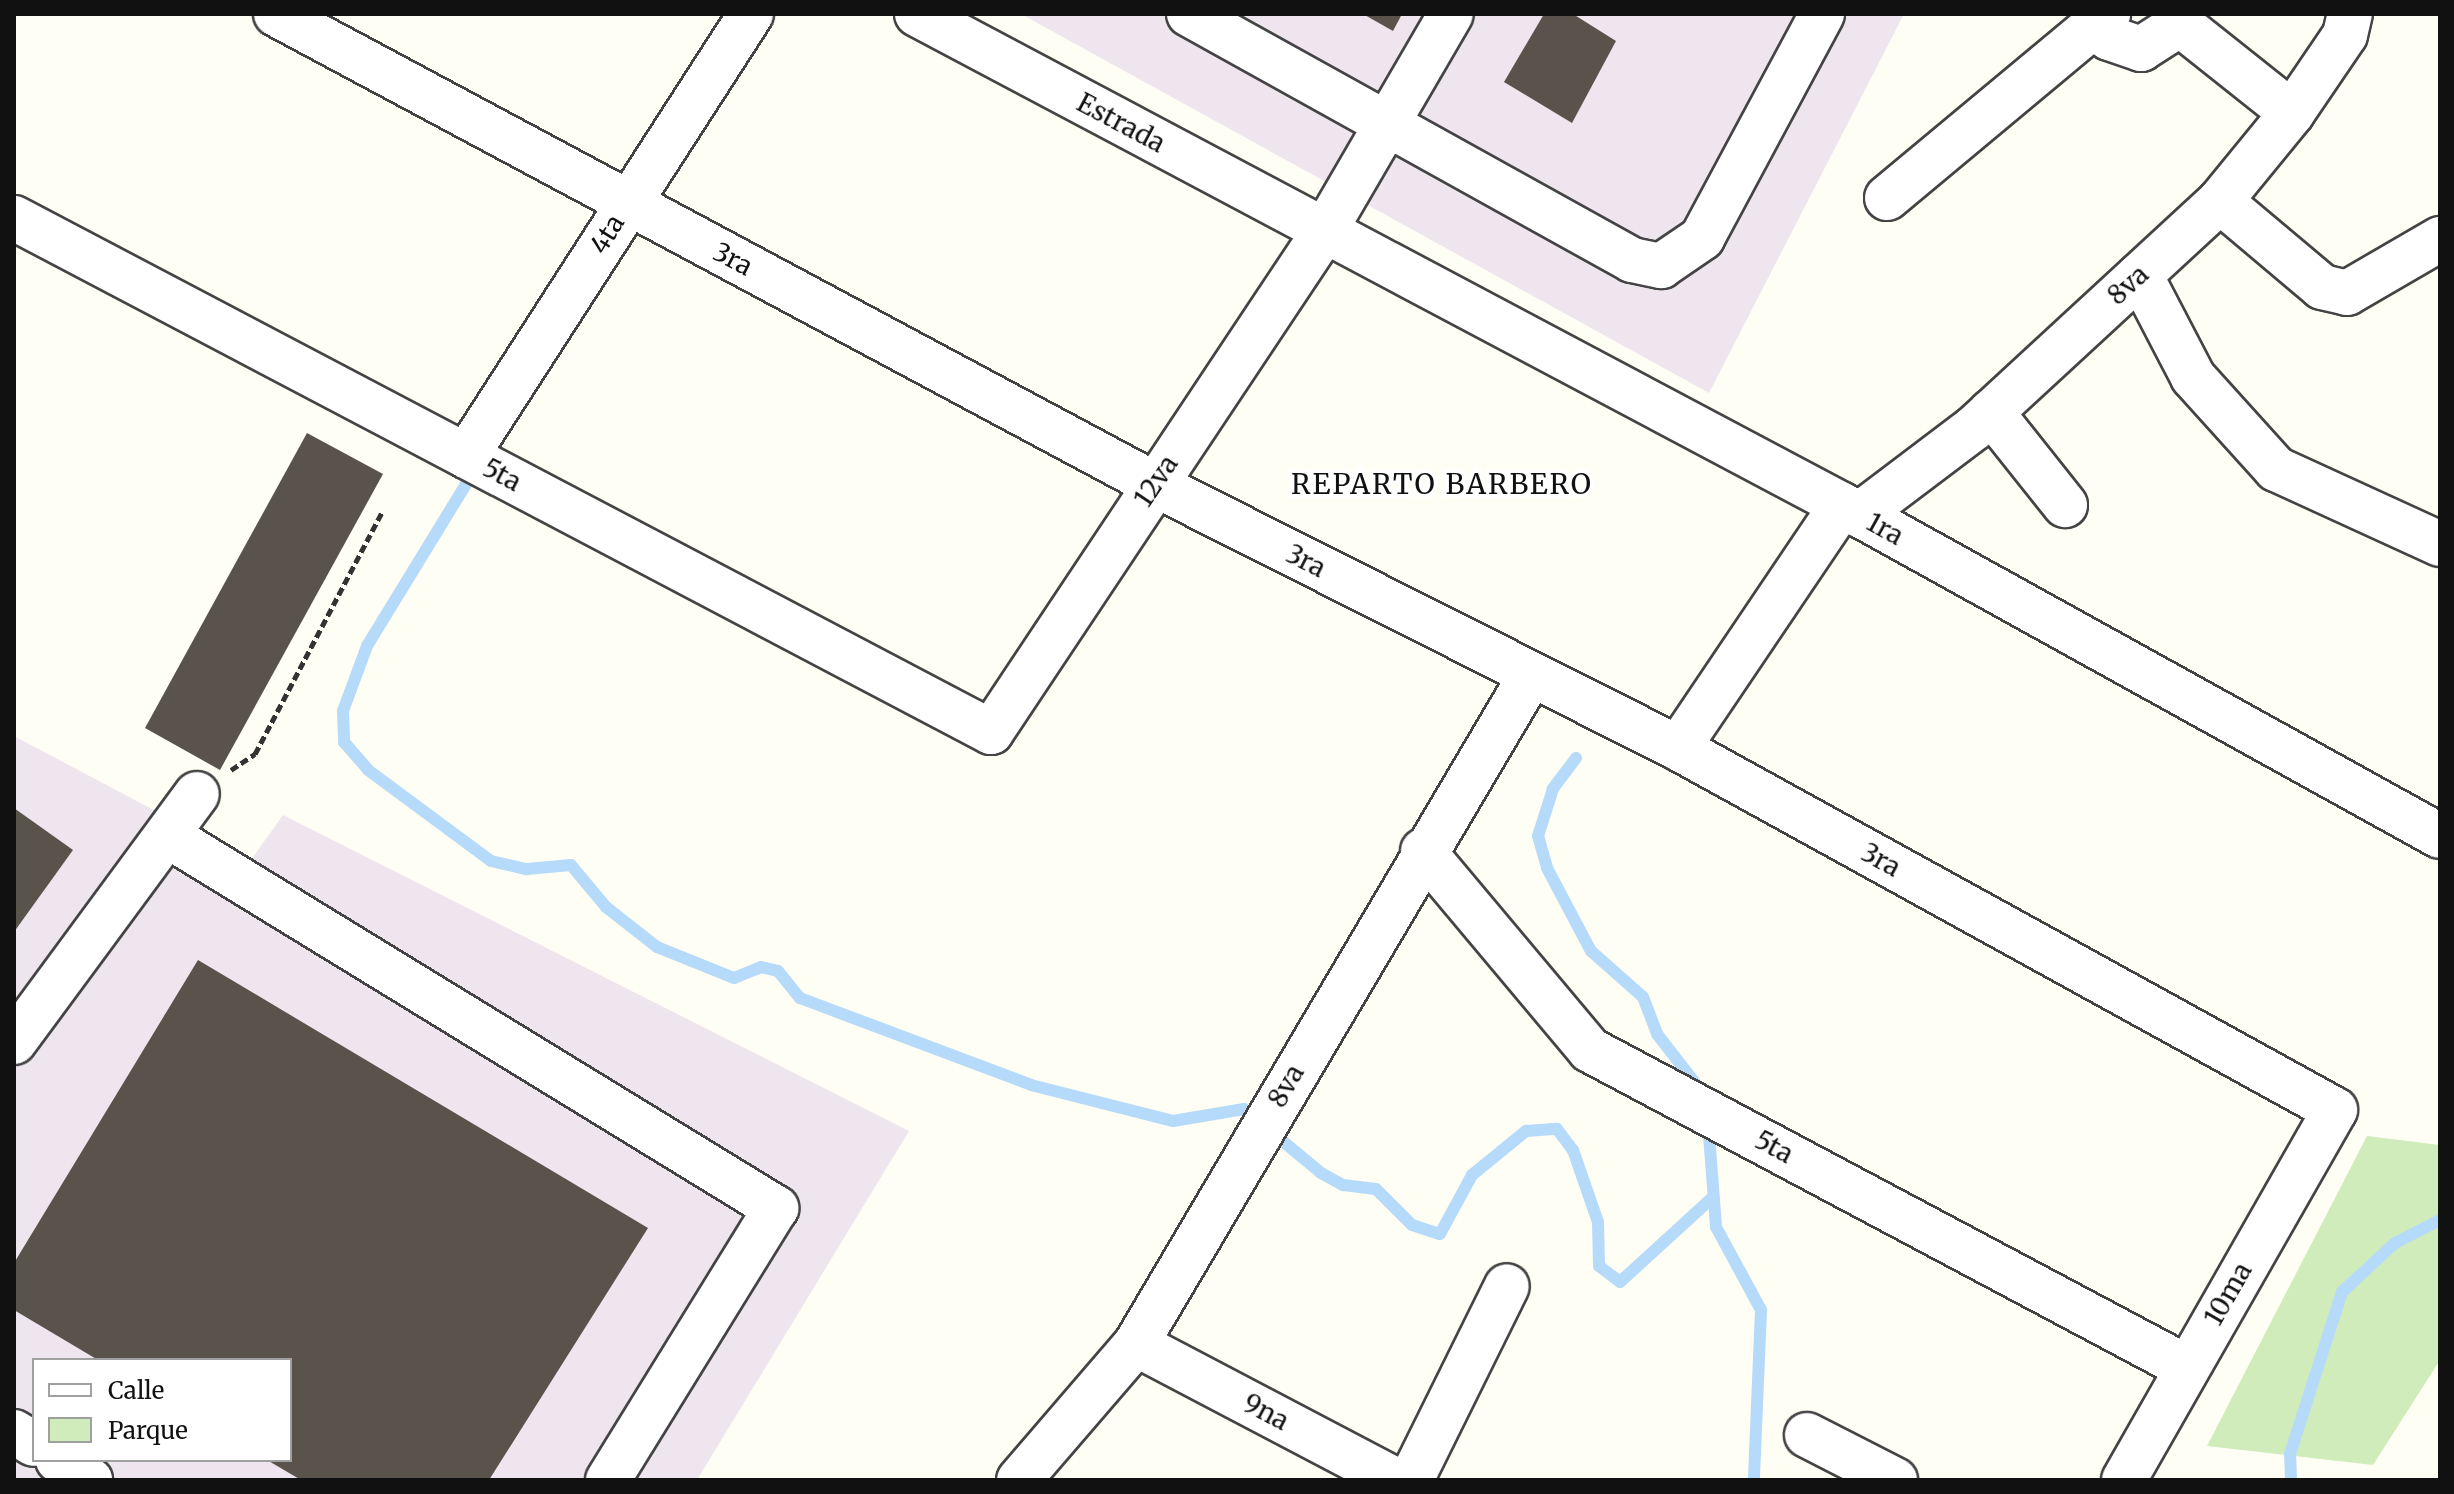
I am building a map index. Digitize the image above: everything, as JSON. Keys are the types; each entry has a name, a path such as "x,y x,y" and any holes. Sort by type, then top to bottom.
{"street":[{"name":"3ra","path":"276,14 1154,484 1678,748 2335,1110"},
{"name":"4ta","path":"466,456 751,14"},
{"name":"Estrada","path":"917,14 1324,232"},
{"path":"1189,14 1388,129 1632,260 1661,266 1702,238 1822,14"},
{"name":"12va","path":"991,732 1324,232 1388,129 1451,14"},
{"name":"8va","path":"1678,748 1850,510 1991,412 2220,201 2292,113 2345,35 2350,14"},
{"path":"1887,198 2105,19 2109,38 2141,49 2180,24 2292,113"},
{"path":"2220,201 2322,287 2347,293 2440,239"},
{"name":"5ta","path":"14,218 991,732"},
{"name":"1ra","path":"1324,232 1850,510 2440,836"},
{"path":"2140,275 2193,377 2276,469 2440,544"},
{"path":"1991,412 2065,505"},
{"name":"8va","path":"1019,1480 1136,1344 1423,851 1531,675"},
{"path":"14,1042 170,837 197,794"},
{"path":"170,837 776,1208 608,1480"},
{"name":"5ta","path":"1423,851 1590,1050 2186,1367"},
{"name":"10ma","path":"2124,1480 2335,1110"},
{"path":"1411,1480 1507,1286"},
{"name":"9na","path":"1136,1344 1395,1480"},
{"path":"14,1432 32,1443"},
{"path":"1807,1435 1895,1480"},
{"path":"61,1462 90,1480"}],"path":[{"path":"197,794 255,754 382,512"}],"shaded area":[{"path":"1021,14 1904,14 1709,393"},
{"path":"14,736 250,861 283,815 909,1131 697,1480 14,1480"}],"green space":[{"path":"2367,1136 2440,1145 2440,1360 2373,1465 2207,1446"}],"building":[{"path":"1363,14 1402,14 1393,31"},
{"path":"1544,14 1573,14 1616,41 1572,123 1504,82"},
{"path":"307,433 383,474 220,770 145,728"},
{"path":"14,808 73,850 14,932"},
{"path":"198,960 648,1228 489,1480 301,1480 270,1462 292,1462 292,1358 95,1358 14,1310 14,1263"}],"waterway":[{"path":"468,481 367,646 343,711 344,742 368,770 491,861 527,869 571,865 606,907 657,947 734,978 761,967 778,971 800,998 1031,1085 1173,1121 1244,1109 1321,1173 1343,1185 1376,1189 1412,1225 1440,1234 1472,1175 1526,1131 1557,1129 1573,1150 1598,1222 1599,1266 1620,1282 1713,1197"},
{"path":"1576,758 1553,789 1538,836 1547,868 1591,951 1643,997 1657,1034 1703,1093"},
{"path":"1708,1122 1716,1227 1761,1310 1754,1480"},
{"path":"2291,1480 2290,1454 2342,1292 2395,1243 2440,1220"}],"district":[{"name":"REPARTO BARBERO","path":"1442,484"}]}
